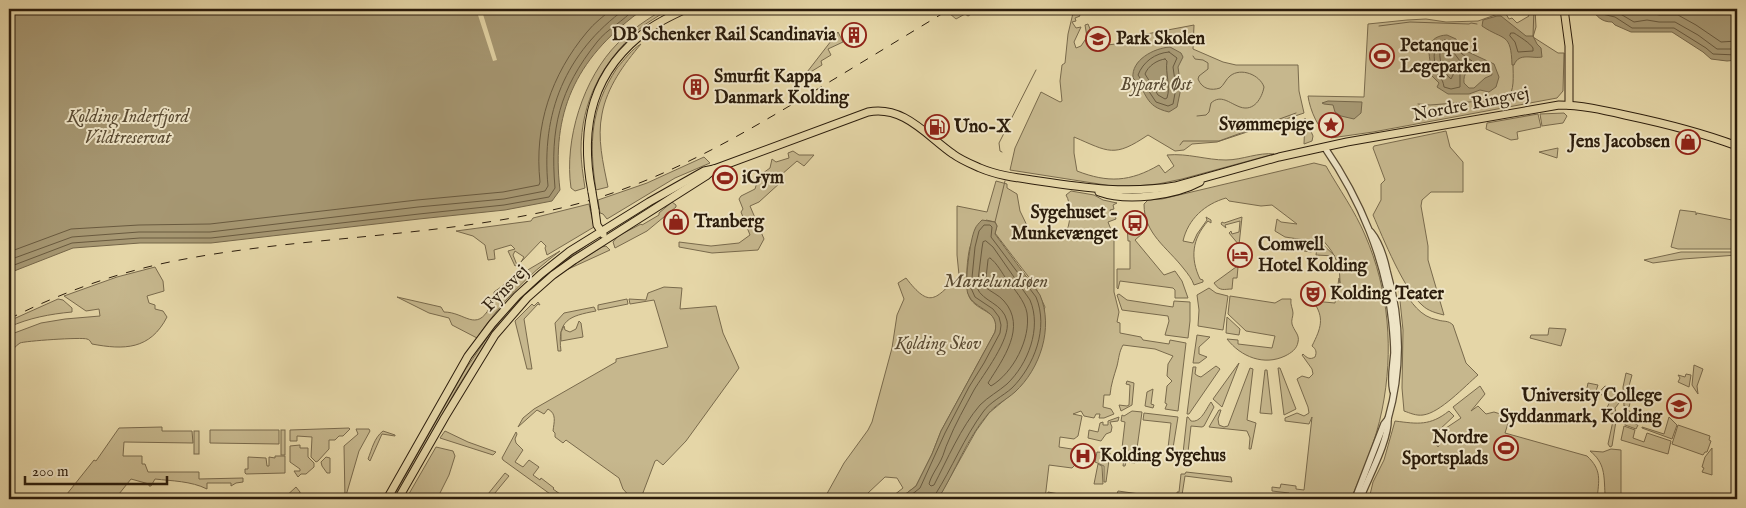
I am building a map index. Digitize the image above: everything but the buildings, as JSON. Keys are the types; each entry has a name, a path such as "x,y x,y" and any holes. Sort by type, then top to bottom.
{"main road":[{"path":"607,238 603,230 597,225 597,216 588,174 586,146 593,104 602,82 617,60 636,39 658,23 686,9"},
{"path":"1564,9 1569,46 1569,105"},
{"name":"Nordre Ringvej","path":"881,110 906,118 954,155 982,169 1011,177 1089,189 1113,196 1137,197 1184,189 1211,176 1279,157 1348,142 1537,107 1569,105 1594,108 1699,132 1737,146"},
{"name":"Fynsvej","path":"387,499 468,356 492,324 517,296 560,258 603,230 704,171 863,114 881,110"},
{"name":"Fynsvej","path":"398,499 444,417 495,334 511,315 553,275 714,169"}],"street":[{"path":"1325,148 1356,201 1384,256 1396,308 1398,351 1396,386 1393,391 1384,440 1360,499"},
{"path":"1355,499 1384,424 1388,419"}],"green space":[{"path":"664,9 668,9 641,28 613,56 596,84 589,100 582,132 581,155 585,188 575,191 571,188 570,150 579,111 586,92 606,57 618,43 646,20"},
{"path":"956,9 980,9 968,16 965,14 956,19 949,13"},
{"name":"Bypark Øst","path":"1074,9 1077,9 1080,16 1075,18 1076,21 1072,22 1076,28 1081,27 1074,42 1076,48 1081,46 1087,37 1085,25 1088,24 1097,46 1116,44 1136,36 1194,25 1193,49 1223,62 1236,65 1298,65 1299,91 1304,113 1217,142 1192,144 1184,150 1175,151 1148,135 1119,150 1104,149 1074,137 1077,171 1109,179 1128,178 1159,165 1165,173 1174,166 1167,155 1226,160 1274,154 1158,184 1112,186 1010,170 1015,148 1041,92 1060,102 1062,101 1060,81 1062,65 1065,63 1068,34"},
{"path":"1495,9 1503,9 1509,19 1512,18 1517,23 1529,16 1525,9 1535,9 1536,27 1533,37 1558,53 1564,53 1563,91 1557,98 1331,138 1322,130 1313,113 1308,96 1364,97 1368,24 1426,19 1446,22 1478,21 1498,14 1495,13"},
{"path":"838,32 843,42 828,49 831,55 821,61 822,65 804,76"},
{"path":"641,44 617,76 604,104 600,141 608,187 596,190 592,142 601,98 617,68"},
{"path":"1564,113 1567,116 1563,123 1542,126 1540,114"},
{"path":"1538,114 1541,127 1517,132 1518,139 1511,140 1486,129 1487,123"},
{"path":"1305,118 1313,136 1312,141 1304,144"},
{"path":"1446,131 1450,147 1463,162 1463,192 1431,192 1422,200 1421,206 1428,246 1428,260 1444,315 1427,309 1415,298 1395,263 1373,215 1381,200 1381,184 1385,180 1373,148 1374,146"},
{"path":"1558,148 1557,158 1539,152"},
{"path":"793,151 799,155 814,155 804,166 797,161 781,175 781,182 759,202 750,206 764,239 758,250 712,253 679,247 679,242 711,246 739,243 750,235 741,212 743,209 739,199 755,189 759,176 770,168 772,159 776,162 789,158 788,153"},
{"path":"704,157 710,163 675,178 607,219 600,213 598,200 647,183"},
{"path":"1314,163 1326,166 1361,226 1379,277 1387,321 1388,366 1382,410 1373,444 1351,499 1289,499 1289,493 1272,491 1272,487 1280,488 1281,484 1296,486 1296,489 1304,490 1312,417 1309,424 1285,421 1285,418 1297,413 1304,416 1309,413 1297,379 1302,376 1309,378 1313,374 1312,369 1302,355 1310,358 1316,355 1316,351 1312,346 1318,334 1320,318 1313,301 1335,303 1340,275 1332,251 1318,235 1314,236 1313,251 1311,252 1304,251 1305,240 1285,237 1275,231 1277,219 1281,222 1297,224 1272,205 1261,206 1229,201 1226,198 1211,204 1198,213 1185,233 1183,241 1193,243 1207,220 1206,217 1211,220 1211,223 1208,221 1203,228 1194,249 1195,264 1200,279 1203,282 1194,285 1185,271 1152,232 1145,215 1144,204 1148,200 1162,199"},
{"name":"Kolding Skov","path":"996,181 1007,184 1007,188 1017,194 1020,211 1033,238 1047,233 1067,230 1070,212 1066,195 1071,191 1094,195 1103,200 1117,203 1113,205 1114,209 1110,210 1112,216 1115,215 1116,219 1108,222 1114,237 1114,292 1119,312 1117,322 1120,323 1120,333 1141,337 1143,340 1169,344 1170,340 1186,343 1178,411 1165,409 1167,404 1165,403 1167,386 1172,381 1167,376 1168,364 1173,356 1155,349 1123,345 1110,395 1104,395 1103,407 1111,409 1114,414 1099,418 1100,414 1096,414 1094,418 1084,416 1081,411 1073,414 1082,416 1078,436 1074,439 1060,437 1059,447 1078,450 1076,464 1072,468 1049,465 1045,499 938,499 976,431 989,413 1014,392 1045,307 1034,284 995,233 997,226 995,222 986,220 970,247 967,266 967,289 971,300 989,313 995,320 995,332 941,431 916,486 899,499 889,499 903,488 897,478 885,477 868,493 873,499 824,499 844,463 872,422 892,348 897,315 904,299 898,283 906,278 921,294 932,298 951,284 959,275 957,206 987,212"},
{"path":"672,202 676,207 647,231 615,248 613,242 618,236 659,215"},
{"path":"589,204 594,227 547,255 546,246 541,241 521,262 524,257 515,251 513,255 517,265 515,266 508,251 515,249 511,245 494,250 495,259 488,260 485,245 473,236 456,231 531,221 533,218"},
{"path":"1680,210 1696,212 1696,215 1697,213 1737,221 1737,249 1678,249 1671,247"},
{"path":"1242,217 1239,245 1229,233 1231,231 1232,234 1239,232 1240,221 1225,225 1226,228 1221,224 1222,222"},
{"path":"1136,218 1143,233 1135,240 1164,275 1175,271 1182,281 1188,298 1175,298 1175,290 1173,288 1120,281 1117,288 1117,269 1130,269 1130,241 1128,241 1127,224"},
{"path":"597,238 556,267 528,294 490,336 456,390 395,499 392,499 465,370 491,332 512,306 535,284 558,264"},
{"path":"1318,240 1335,256 1316,255"},
{"path":"606,246 610,250 564,271 602,247"},
{"path":"560,251 536,270 515,291 495,313 477,338 452,325 449,318 429,313 397,297 441,307 444,312 470,319 480,319 492,304 494,292 505,284 508,286 516,280 514,278"},
{"path":"1681,252 1737,252 1737,255 1653,263 1644,260"},
{"path":"155,267 163,281 164,291 147,296 149,303 155,305 155,309 163,311 167,317 153,336 144,342 125,347 115,347 92,344 87,339 31,341 20,343 9,355 9,335 41,323 100,316 99,309 86,311 64,296 117,277"},
{"path":"1238,267 1237,278 1233,278 1232,289 1218,288 1214,283"},
{"path":"664,287 682,288 680,309 716,306 723,333 739,368 686,441 663,465 657,460 655,461 641,498 632,499 623,489 619,478 566,440 563,443 555,437 553,431 554,416 548,409 544,414 537,410 518,427 523,418 534,409 616,362 616,359 668,347 654,300 630,304 629,299 646,300 648,293"},
{"path":"1209,288 1216,293 1228,296 1223,330 1198,326 1199,310 1197,295"},
{"path":"1402,288 1426,316 1453,325 1466,363 1478,375 1444,404 1423,415 1415,415 1404,411 1402,388 1403,330 1399,291"},
{"path":"1119,294 1127,300 1173,307 1174,301 1190,302 1188,338 1165,335 1169,321 1168,316 1122,310 1117,295"},
{"path":"1230,296 1275,303 1282,299 1291,299 1292,324 1298,335 1295,349 1285,356 1269,360 1253,358 1239,351 1227,339 1238,340 1238,344 1272,348 1275,336 1246,331 1228,314"},
{"path":"58,299 63,300 72,308 72,312 40,317 9,327 9,321"},
{"path":"627,299 628,304 598,310 598,305"},
{"path":"538,302 540,305 538,304 524,319 532,369 527,369 515,321 532,304 534,306"},
{"path":"594,307 596,311 579,315 567,321 561,332 561,351 558,351 555,323 564,313"},
{"path":"1227,317 1240,329 1239,335 1226,333"},
{"path":"579,321 583,337 561,341 561,332 564,326 565,330 570,332 576,329"},
{"path":"1549,328 1566,329 1561,346 1530,338 1531,335 1548,335"},
{"path":"1197,335 1210,337 1199,347 1199,354 1207,357 1199,363 1193,363"},
{"path":"1239,363 1222,407 1213,399"},
{"path":"1694,365 1703,369 1697,386 1698,394 1692,385"},
{"path":"1216,366 1220,369 1189,414 1187,414 1193,367 1196,367 1195,374 1201,377"},
{"path":"1250,368 1253,369 1247,420 1256,423 1251,449 1249,449 1250,438 1247,431 1209,427 1219,410 1221,410 1218,419 1219,425 1228,426"},
{"path":"1278,368 1280,368 1296,409 1284,415"},
{"path":"1265,370 1267,370 1272,414 1260,413"},
{"path":"1626,373 1632,375 1629,386 1634,388 1629,407 1624,406 1623,387"},
{"path":"1686,374 1691,375 1689,387 1678,382 1680,378 1678,375 1685,377"},
{"path":"1127,381 1134,383 1132,405 1121,411 1119,405 1129,405 1130,385 1126,384"},
{"path":"1588,383 1598,385 1593,400 1586,401 1585,398"},
{"path":"1480,386 1485,394 1471,411 1478,406 1486,414 1494,412 1510,417 1505,433 1587,456 1597,471 1599,481 1597,499 1369,499 1373,482 1384,460 1395,421 1410,423 1430,422 1449,411 1454,416 1439,430 1439,441 1436,444 1438,447 1442,441 1443,430 1461,418 1453,407"},
{"path":"1605,386 1618,392 1619,403 1615,408 1616,413 1611,414 1605,411 1611,398 1604,397 1600,391"},
{"path":"1153,389 1151,404 1154,405 1153,408 1145,406 1147,392"},
{"path":"1211,402 1214,407 1204,426 1191,426 1187,461 1182,462 1187,417 1191,421 1198,420"},
{"path":"1627,410 1634,413 1631,422 1638,425 1636,429 1625,425"},
{"path":"1132,411 1142,412 1135,463 1126,462 1125,466 1123,466 1124,458 1121,457 1125,422 1121,421 1122,415 1124,416"},
{"path":"1144,413 1178,417 1173,448 1168,448 1171,423 1143,420"},
{"path":"1119,417 1118,421 1110,422 1111,432 1106,434 1101,441 1088,438 1089,430 1098,432 1100,423 1103,422 1103,425 1108,425 1108,421"},
{"path":"1605,417 1615,418 1616,421 1612,446 1610,447 1608,444 1613,421"},
{"path":"1669,417 1677,425 1672,439 1642,428 1664,434"},
{"path":"1678,425 1710,436 1709,440 1711,441 1707,452 1703,455 1672,444"},
{"path":"1624,426 1635,430 1633,438 1644,442 1647,433 1671,441 1668,454 1621,440"},
{"path":"162,427 162,431 192,431 193,443 124,442 123,456 142,456 142,464 145,464 148,472 199,472 199,479 243,478 243,482 231,486 231,483 207,483 207,489 188,483 155,479 151,486 149,486 149,484 131,479 119,494 125,499 63,499 94,460 96,461 119,428"},
{"path":"349,428 343,436 339,436 335,440 329,440 329,449 316,462 311,457 312,437 297,436 297,441 290,441 290,430"},
{"path":"356,429 369,429 370,431 359,451 345,499 344,446 358,434"},
{"path":"210,430 279,430 279,444 210,443"},
{"path":"281,430 285,430 285,455 281,455"},
{"path":"194,431 199,431 199,454 194,454"},
{"path":"383,431 395,436 382,434 370,461 368,459 377,437"},
{"path":"445,431 496,452 493,455 440,438"},
{"path":"516,432 516,443 523,450 515,462 523,467 529,460 539,467 533,475 540,480 541,478 560,494 557,499 503,460 502,458"},
{"path":"300,445 300,448 308,448 308,457 314,463 314,467 306,474 301,474 298,477 294,471 300,471 300,469 290,462 290,446"},
{"path":"436,447 453,451 455,456 449,475 437,499 406,499"},
{"path":"1712,448 1712,475 1702,472 1704,468 1702,467 1705,457"},
{"path":"1611,449 1621,450 1621,496 1613,498 1605,494 1604,475 1601,465 1599,460 1590,451 1603,452"},
{"path":"1097,452 1110,453 1106,482 1104,482 1104,466 1095,462"},
{"path":"275,456 285,456 285,473 245,473 245,469 248,469 248,457 266,458 267,466 269,466 269,457 275,458"},
{"path":"326,457 330,458 330,473 327,473 321,462"},
{"path":"1098,464 1102,466 1103,484 1094,484"},
{"path":"1186,472 1231,477 1232,482 1185,476 1182,495 1177,495 1181,474"},
{"path":"505,473 509,476 490,499 484,499"},
{"path":"296,487 300,492 300,496 297,496 297,499 283,499"},
{"path":"1118,491 1154,496 1153,499 1115,499"},
{"path":"1048,492 1070,496 1067,499 1047,499"}],"water":[{"name":"Kolding Inderfjord Vildtreservat","path":"9,9 639,10 598,50 583,69 572,90 564,113 560,136 558,162 560,190 552,201 505,210 211,243 140,243 73,248 9,273"},
{"path":"1591,9 1737,9 1737,60 1711,59 1672,32 1631,32 1612,22 1602,20"},
{"path":"1501,16 1526,36 1533,36 1541,48 1542,57 1522,57 1512,65 1508,42 1482,26 1483,20"},
{"path":"1447,35 1456,39 1466,51 1494,64 1499,77 1496,87 1489,92 1480,90 1469,94 1448,94 1437,87 1439,83 1430,74 1432,71 1425,75 1419,73 1418,68 1422,64 1431,65 1430,44 1441,36","holes":["1476,66 1484,66 1491,70 1492,75 1485,78 1474,88 1469,88 1464,83 1464,77 1467,72"]},
{"path":"1170,47 1181,53 1183,57 1178,67 1181,88 1177,107 1169,112 1150,103 1133,78 1133,72 1145,56 1157,50"},
{"path":"1328,101 1362,102 1361,113 1354,119 1341,116 1335,112 1333,105 1322,103"},
{"name":"Marielundsøen","path":"982,220 995,222 997,226 995,234 1040,295 1046,321 1042,347 1038,360 1024,383 997,405 981,423 967,444 938,499 899,499 916,486 941,431 995,332 996,324 994,319 971,300 967,289 971,242 975,228"}],"pier":[{"path":"476,9 491,9 482,11 497,60 493,61"}],"waterway":[{"path":"1533,36 1534,9"},
{"path":"1379,26 1410,22 1477,24"},
{"path":"1193,56 1195,59 1208,63 1208,69 1198,79 1207,88 1220,88 1230,76 1239,72 1245,72 1254,76 1259,79 1264,87 1259,99 1249,108 1240,107 1218,99 1211,103 1209,112 1206,115 1197,116"},
{"path":"1418,104 1430,105 1507,99 1512,88 1513,65"},
{"path":"1002,152 1000,151 999,143 1036,70"},
{"path":"1180,145 1183,141 1219,141 1296,113"},
{"path":"995,222 1005,181"}],"railway":[{"path":"9,319 51,299 117,275 185,259 279,245 468,225 515,218 595,199 661,174 724,143 786,108 950,9"}],"place":[{"name":"DB Schenker Rail Scandinavia","path":"854,35"},
{"name":"Park Skolen","path":"1098,39"},
{"name":"Petanque i Legeparken","path":"1382,56"},
{"name":"Smurfit Kappa Danmark Kolding","path":"696,87"},
{"name":"Svømmepige","path":"1331,125"},
{"name":"Uno-X","path":"937,127"},
{"name":"Jens Jacobsen","path":"1688,142"},
{"name":"iGym","path":"725,178"},
{"name":"Tranberg","path":"676,222"},
{"name":"Sygehuset - Munkevænget","path":"1135,223"},
{"name":"Comwell Hotel Kolding","path":"1240,255"},
{"name":"Kolding Teater","path":"1313,294"},
{"name":"University College Syddanmark, Kolding","path":"1679,406"},
{"name":"Nordre Sportsplads","path":"1506,448"},
{"name":"Kolding Sygehus","path":"1083,456"}]}
